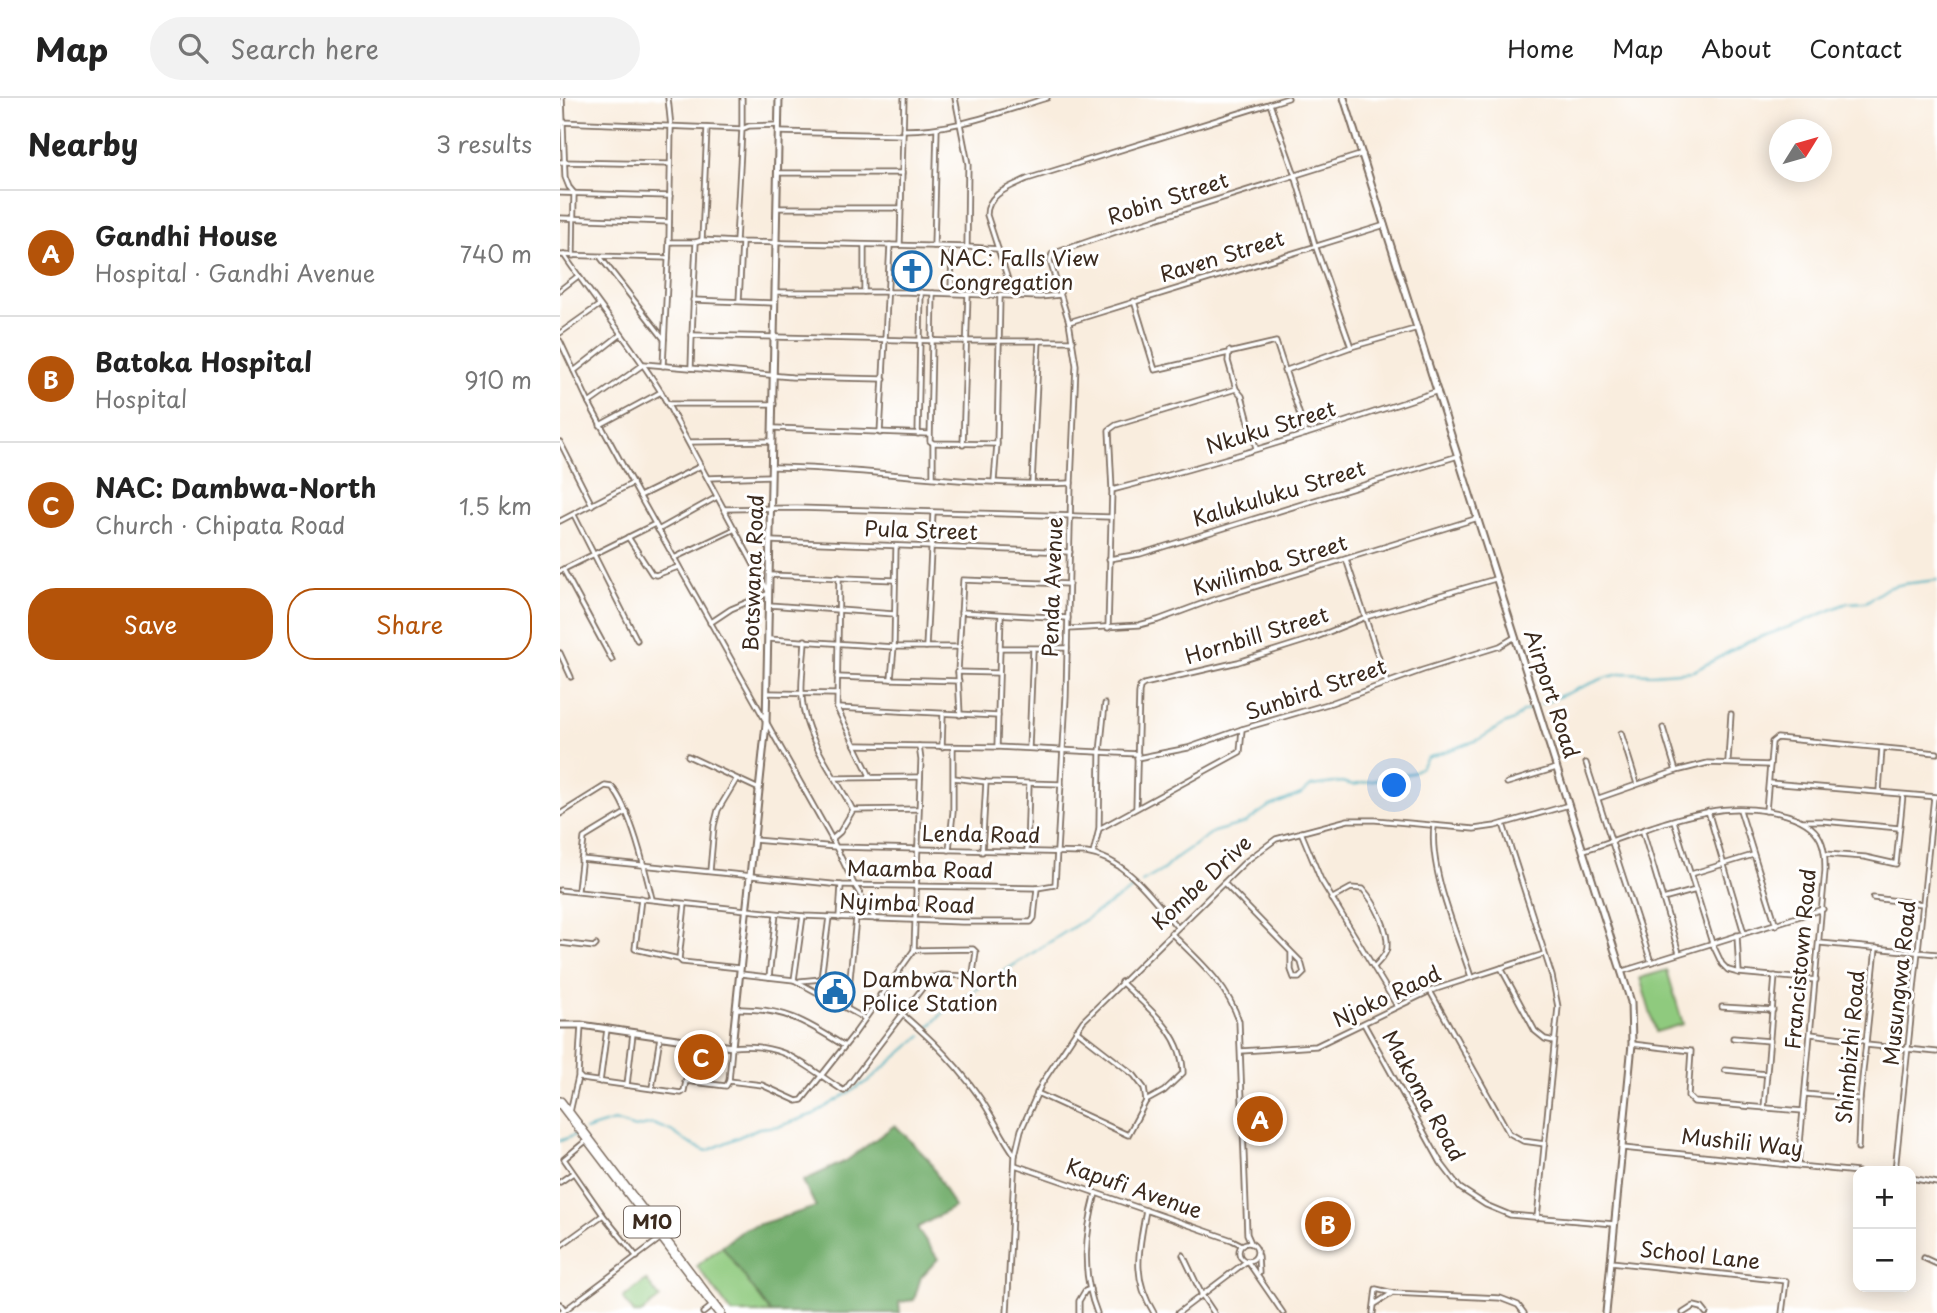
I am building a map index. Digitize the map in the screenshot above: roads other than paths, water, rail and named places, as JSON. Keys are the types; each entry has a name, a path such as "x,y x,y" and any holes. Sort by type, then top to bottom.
{"highway":[{"name":"M10","path":"560,1102 720,1313"}],"street":[{"path":"562,98 562,162 569,187 574,193 573,256"},
{"path":"663,366 670,196 671,127 668,98"},
{"path":"739,302 742,98"},
{"name":"Botswana Road","path":"732,1047 766,724 774,441 779,98"},
{"path":"900,245 904,98"},
{"path":"955,98 968,164 967,247"},
{"path":"778,132 903,133 937,129 1047,98"},
{"path":"1013,295 987,215 990,200 1027,180 1288,98"},
{"name":"Airport Road","path":"1344,98 1631,1002 1632,1044 1606,1313"},
{"path":"1270,104 1351,347"},
{"path":"561,122 707,128 779,125"},
{"path":"702,240 707,128"},
{"path":"934,246 937,129"},
{"name":"Robin Street","path":"1069,322 1051,261 1055,253 1363,154"},
{"path":"562,162 670,164"},
{"path":"777,173 902,173"},
{"path":"560,193 670,196"},
{"path":"777,208 900,208"},
{"path":"560,218 669,222"},
{"name":"Raven Street","path":"1069,322 1385,225"},
{"path":"669,242 702,240 998,249"},
{"path":"691,368 696,242"},
{"path":"880,433 890,245"},
{"path":"864,246 864,292"},
{"path":"951,293 952,248"},
{"path":"562,255 668,258"},
{"path":"562,255 644,364 689,442 769,593 731,609 710,623"},
{"path":"601,258 664,339"},
{"path":"560,290 578,276"},
{"path":"776,292 921,292 1041,297 1060,295"},
{"path":"918,434 921,292"},
{"path":"933,293 930,434 930,441 933,443 933,477"},
{"path":"963,445 967,389 968,294"},
{"path":"994,481 1000,296"},
{"path":"692,300 775,303"},
{"path":"1134,301 1155,370 1276,342 1306,434"},
{"path":"560,333 598,306"},
{"name":"Penda Avenue","path":"1058,852 1076,373 1069,322"},
{"path":"1284,371 1351,347 1418,328"},
{"path":"574,371 620,335"},
{"path":"692,335 931,341 1073,341"},
{"path":"560,341 600,425 875,919"},
{"path":"1032,483 1039,341"},
{"path":"1229,351 1228,361 1236,389 1242,396 1256,448"},
{"path":"589,403 644,364 749,371 775,376 884,379"},
{"path":"1108,628 1112,490 1108,434 1111,428 1236,389"},
{"name":"Nkuku Street","path":"1112,490 1306,434 1438,391"},
{"path":"600,425 661,392"},
{"path":"668,404 774,404"},
{"path":"774,428 930,434"},
{"path":"689,442 774,441"},
{"path":"560,442 592,505"},
{"path":"933,443 997,444"},
{"name":"Kalukuluku Street","path":"1109,559 1140,554 1458,456"},
{"path":"640,497 701,466"},
{"path":"773,467 828,468 945,480 1071,483"},
{"path":"707,478 772,476"},
{"path":"560,521 633,484"},
{"path":"658,530 717,497"},
{"path":"724,509 797,508 1110,517"},
{"path":"926,647 933,513"},
{"path":"574,515 637,640"},
{"name":"Kwilimba Street","path":"1068,629 1139,625 1158,620 1212,600 1478,518"},
{"path":"612,660 561,570 655,524"},
{"path":"674,558 735,529"},
{"path":"628,537 652,574 678,567"},
{"name":"Pula Street","path":"770,541 1070,552"},
{"path":"891,679 896,547"},
{"path":"1346,559 1387,682"},
{"path":"769,575 895,580"},
{"path":"839,578 837,708 870,776"},
{"name":"Hornbill Street","path":"1136,808 1139,693 1144,684 1238,662 1314,638 1366,617 1497,578"},
{"path":"960,715 958,672 963,580 1069,584"},
{"path":"769,605 894,614"},
{"path":"961,612 1068,618"},
{"path":"997,747 1001,615"},
{"name":"Sunbird Street","path":"1100,829 1240,752 1242,729 1331,703 1500,646 1516,636"},
{"path":"768,639 960,648"},
{"path":"805,640 802,693 808,726 853,810"},
{"path":"1001,648 1067,648"},
{"path":"1029,749 1032,649"},
{"path":"560,653 571,677"},
{"path":"958,672 999,673"},
{"path":"836,677 959,681"},
{"path":"767,693 836,694"},
{"path":"1093,854 1100,829 1100,752 1105,704"},
{"path":"837,708 998,716"},
{"path":"1728,762 1731,714"},
{"path":"942,747 943,715"},
{"path":"1663,728 1676,771"},
{"path":"855,745 997,747 1138,756 1188,748 1242,729"},
{"path":"1621,733 1637,784"},
{"path":"1766,811 1772,742 1777,738 1937,753"},
{"path":"729,1081 762,1085 797,1101 807,1096 821,1073 914,950 919,746"},
{"path":"949,850 954,778 953,747"},
{"path":"1879,792 1882,748"},
{"path":"688,756 760,790"},
{"path":"1586,763 1651,962"},
{"path":"1599,798 1676,771 1708,763 1770,765"},
{"path":"1507,783 1558,768"},
{"path":"836,778 920,777"},
{"path":"954,778 986,782 1061,784"},
{"path":"710,871 718,810 736,780"},
{"path":"982,852 986,782"},
{"path":"1769,783 1936,797"},
{"path":"1027,852 1029,784"},
{"path":"560,814 610,786 616,790 645,865 652,899"},
{"path":"1825,853 1896,864 1903,795"},
{"name":"Musungwa Road","path":"1896,1166 1936,797"},
{"name":"Kombe Drive","path":"1007,1313 1015,1155 1021,1130 1037,1093 1076,1030 1121,982 1224,883 1265,846 1276,839 1301,832 1359,819 1474,829 1503,824 1569,804"},
{"path":"853,810 918,809"},
{"path":"832,839 840,832 853,810"},
{"path":"1740,810 1776,925"},
{"path":"1584,850 1708,811 1766,811 1804,821 1899,828"},
{"path":"1708,811 1745,934"},
{"path":"578,891 584,838 627,813"},
{"path":"1674,821 1712,943 1722,964 1728,970 1739,973 1816,980"},
{"name":"Francistown Road","path":"1798,1165 1823,909 1825,853 1817,833 1804,821"},
{"path":"1503,824 1552,976 1558,1007 1537,1218"},
{"path":"1434,826 1432,842 1437,870 1471,977"},
{"path":"1301,832 1321,880 1397,1006"},
{"path":"1643,832 1679,953"},
{"name":"Lenda Road","path":"754,840 836,847 1093,854 1111,860 1125,869 1177,927"},
{"path":"1037,888 1057,884 1058,852"},
{"path":"1691,874 1753,855"},
{"name":"Maamba Road","path":"581,859 841,885 1037,888"},
{"path":"1224,883 1291,952 1303,966 1304,972 1299,978 1294,978 1291,970 1291,952"},
{"path":"839,918 841,885"},
{"name":"Nyimba Road","path":"560,890 803,916 1031,922 1034,918 1037,888"},
{"path":"1332,899 1351,888 1363,890 1371,899 1380,918 1387,948 1374,967"},
{"path":"1664,900 1696,890"},
{"path":"641,897 635,949 679,958 682,962 769,977 850,983"},
{"path":"1874,898 1923,904"},
{"path":"679,958 685,904"},
{"path":"1623,971 1823,909"},
{"path":"769,977 776,914"},
{"path":"796,981 803,916"},
{"path":"821,979 829,917"},
{"path":"847,1008 856,918"},
{"path":"1171,933 1218,981 1232,1003 1239,1021 1247,1234 1258,1252 1259,1275"},
{"path":"1737,935 1739,973"},
{"path":"560,943 594,947 596,945"},
{"path":"1820,943 1937,954"},
{"name":"Shimbizhi Road","path":"1858,1148 1860,1100 1876,948"},
{"path":"560,1025 581,1025 732,1047 767,1047 821,1073 844,1091 930,978 940,975 969,976 973,973 976,952 973,949 914,950"},
{"name":"Njoko Raod","path":"1241,1051 1316,1046 1430,991 1544,954"},
{"path":"1502,968 1535,1031 1545,1040 1554,1041"},
{"path":"1764,1108 1775,976"},
{"path":"796,981 864,1018"},
{"path":"1037,1093 1127,1135 1146,1101 1174,1084 1183,1073 1183,1063 1176,1042 1168,1028 1121,982"},
{"path":"1430,991 1509,1133 1523,1141 1545,1144"},
{"path":"880,995 926,1034 963,1074 1015,1155"},
{"path":"1722,1007 1773,1010"},
{"path":"737,1009 762,1009 783,1013 843,1045"},
{"name":"Makoma Road","path":"1364,1024 1451,1179 1469,1194 1500,1212 1518,1217 1614,1224"},
{"path":"569,1113 572,1111 578,1077 581,1025"},
{"path":"600,1082 607,1029"},
{"path":"1076,1030 1133,1075 1144,1088 1146,1101"},
{"path":"627,1085 633,1033"},
{"path":"1811,1034 1937,1052"},
{"path":"652,1088 660,1037"},
{"path":"1732,1038 1769,1041"},
{"path":"578,1077 681,1093 684,1091 694,1042"},
{"path":"1632,1044 1691,1051 1688,1093 1690,1100 1803,1111"},
{"path":"685,1081 726,1086 729,1081 732,1047"},
{"path":"1725,1070 1766,1074"},
{"path":"1805,1094 1860,1100"},
{"path":"585,1133 565,1157 603,1215 637,1257"},
{"name":"Mushili Way","path":"1623,1148 1853,1171"},
{"name":"Kapufi Avenue","path":"1014,1165 1242,1245"},
{"path":"560,1182 573,1172"},
{"path":"1916,1179 1937,1183"},
{"path":"1096,1193 1086,1238 1086,1263 1097,1313"},
{"path":"1146,1210 1137,1257 1143,1293 1154,1313"},
{"path":"560,1246 603,1215"},
{"path":"1236,1268 1247,1234"},
{"path":"560,1304 563,1312 663,1237"},
{"path":"1242,1245 1251,1243"},
{"path":"1178,1313 1236,1268 1256,1258 1258,1252"},
{"path":"1183,1255 1214,1313"},
{"path":"1239,1255 1259,1275 1283,1313"},
{"path":"1924,1258 1937,1264"},
{"name":"School Lane","path":"1611,1262 1786,1281 1782,1313"},
{"path":"1079,1313 1079,1301 1085,1290 1090,1289"},
{"path":"1373,1313 1376,1289 1393,1293 1507,1299 1524,1313"},
{"path":"1375,1304 1393,1293"},
{"path":"703,1313 714,1304"},
{"path":"1684,1313 1694,1306 1702,1308 1706,1313"}],"waterway":[{"path":"1541,704 1604,678 1624,673 1694,671 1749,641 1847,603 1866,602 1887,588 1937,580"},
{"path":"1142,882 1163,870 1213,832 1245,823 1268,807 1301,794 1311,786 1342,782 1353,785 1411,773 1421,767 1427,758 1478,740 1514,720 1522,712 1536,707"},
{"path":"926,1030 950,1006 1137,886"},
{"path":"585,1130 614,1121 635,1128 653,1124 707,1151 759,1128 780,1126 814,1114 868,1081 922,1035"},
{"path":"560,1141 580,1133"}],"place":[{"name":"NAC: Falls View Congregation","path":"912,271"},
{"name":"Dambwa North Police Station","path":"835,992"},
{"name":"NAC: Dambwa-North","path":"701,1057"},
{"name":"Gandhi House","path":"1260,1119"},
{"name":"Batoka Hospital","path":"1328,1224"}]}
